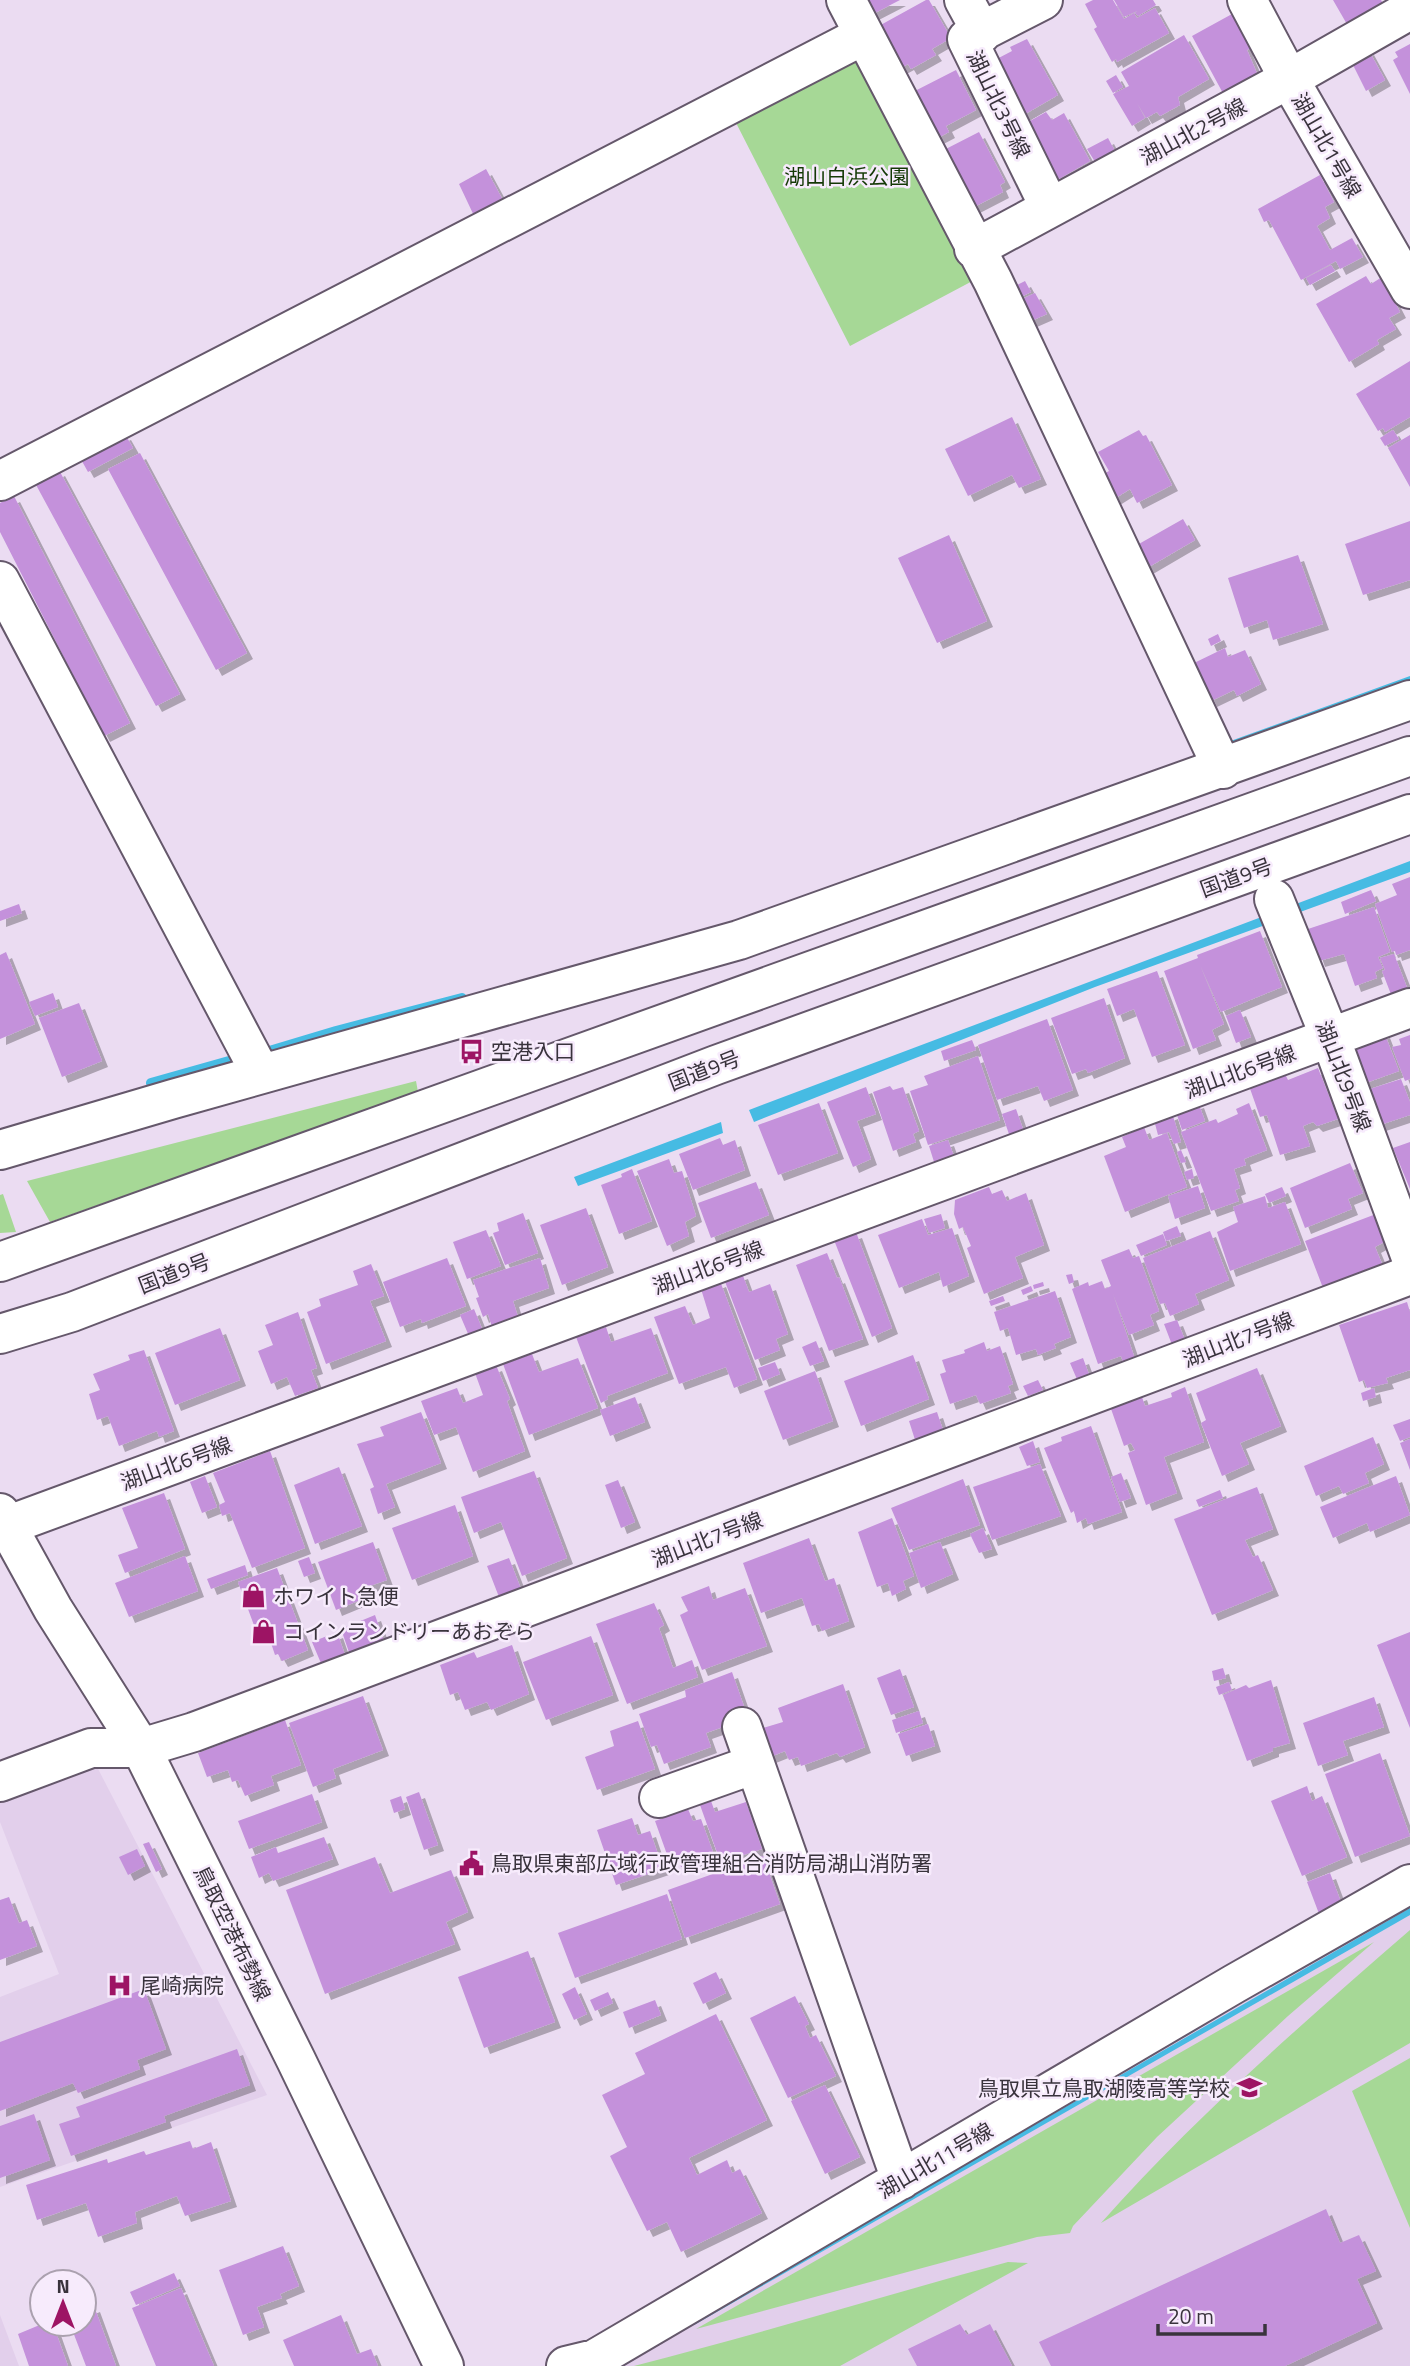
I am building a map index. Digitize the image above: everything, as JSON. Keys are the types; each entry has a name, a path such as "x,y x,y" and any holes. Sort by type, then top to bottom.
{"main road":[{"path":"846,0 993,281 1223,769"},
{"name":"湖山北3号線","path":"1043,0 973,16 967,39 1050,208"},
{"name":"湖山北1号線","path":"1247,0 1289,79 1399,241 1410,289"},
{"name":"湖山北2号線","path":"974,249 1289,79 1410,10"},
{"path":"0,481 864,34"},
{"path":"0,581 261,1074"},
{"path":"0,1150 739,940 1410,700"},
{"path":"0,1262 1410,756"},
{"name":"国道9号","path":"0,1334 72,1312 716,1065 1410,814"},
{"name":"湖山北9号線","path":"1274,899 1330,1037 1410,1255"},
{"name":"湖山北6号線","path":"3,1519 1410,1008"},
{"name":"湖山北7号線","path":"0,1782 91,1748 141,1748 194,1732 1410,1275"},
{"name":"鳥取空港布勢線","path":"3,1519 53,1609 141,1748 444,2366"},
{"path":"742,1727 901,2180"},
{"path":"659,1798 755,1764"},
{"name":"湖山北11号線","path":"566,2366 595,2359 1234,1984 1410,1884"}],"shaded area":[{"name":"尾崎病院","path":"95,1763 267,2095 0,2187 0,1997 59,1974 0,1822 0,1798"},
{"name":"鳥取県立鳥取湖陵高等学校","path":"1410,1905 1410,2366 612,2366 1194,2028"},
{"path":"0,2315 19,2366 0,2366"}],"green space":[{"name":"湖山白浜公園","path":"850,59 866,63 980,277 850,346 732,115"},
{"path":"416,1081 418,1092 50,1222 27,1181"},
{"path":"3,1194 16,1232 0,1233 0,1195"},
{"path":"1410,1930 1410,2043 1101,2223 1212,2108 1290,2035"},
{"path":"1374,1942 1288,2016 1157,2137 1073,2226 1070,2233 1037,2237 696,2329"},
{"path":"1410,2058 1410,2228 1352,2091"},
{"path":"1008,2262 1028,2263 840,2366 634,2366 728,2341"}],"water":[{"path":"1410,676 1410,683 1228,749 1225,743"},
{"path":"1410,861 1410,872 1095,987 754,1122 749,1110"},
{"path":"721,1122 723,1133 578,1186 574,1177"},
{"path":"1410,1908 1410,1915 694,2325 693,2322"}],"building":[{"path":"865,0 900,0 867,17"},
{"path":"929,0 951,38 932,49 936,55 911,69 908,64 899,69 877,27"},
{"path":"1093,0 1113,0 1124,19 1134,13 1137,18 1155,8 1169,33 1117,62 1116,59 1112,62 1094,29 1097,27 1085,4"},
{"path":"1114,0 1153,0 1156,5 1138,16 1135,13 1137,11 1124,17"},
{"path":"1333,0 1381,0 1384,5 1348,26"},
{"path":"1232,14 1251,48 1247,50 1259,78 1225,97 1192,36"},
{"path":"1184,35 1209,79 1178,97 1180,105 1160,116 1157,112 1146,118 1137,103 1145,118 1132,126 1113,94 1129,86 1121,72"},
{"path":"1027,39 1058,95 1020,117 991,62 1012,51 1010,47"},
{"path":"1410,44 1410,94 1393,60 1398,57 1395,52"},
{"path":"1368,49 1385,80 1366,91 1350,59"},
{"path":"956,70 976,110 946,126 949,132 932,141 907,95"},
{"path":"1116,75 1123,87 1113,93 1106,81"},
{"path":"1046,112 1052,120 1064,113 1090,161 1059,179 1021,126"},
{"path":"979,132 1005,182 1000,185 1003,192 974,207 938,153"},
{"path":"1108,138 1117,155 1097,165 1087,149"},
{"path":"486,169 505,204 476,220 459,184"},
{"path":"1320,175 1334,202 1325,207 1330,218 1317,226 1330,250 1352,238 1363,257 1340,269 1336,261 1301,280 1269,220 1264,222 1258,209"},
{"path":"1331,265 1335,271 1310,285 1306,278"},
{"path":"1366,276 1371,284 1382,277 1400,312 1389,318 1396,329 1377,340 1379,344 1349,362 1316,304"},
{"path":"1025,281 1031,292 1019,298 1013,287"},
{"path":"1035,293 1047,314 1031,321 1020,300"},
{"path":"1410,361 1410,417 1385,432 1383,428 1378,431 1356,394"},
{"path":"1012,417 1041,479 1019,488 1012,475 968,496 945,449"},
{"path":"1139,430 1143,436 1146,435 1172,485 1137,503 1130,489 1111,501 1098,477 1109,471 1098,452"},
{"path":"1393,430 1399,439 1385,446 1380,438"},
{"path":"125,434 133,448 88,472 78,454"},
{"path":"1410,435 1410,487 1388,448"},
{"path":"140,453 247,653 216,670 108,469"},
{"path":"59,470 180,694 156,706 35,483"},
{"path":"14,496 130,723 104,736 0,532 0,503"},
{"path":"1183,519 1195,540 1142,571 1130,549"},
{"path":"1410,521 1410,580 1363,595 1345,544"},
{"path":"949,535 987,621 937,643 898,558"},
{"path":"1298,555 1323,624 1273,640 1267,620 1244,628 1228,578"},
{"path":"1218,634 1221,641 1211,646 1208,639"},
{"path":"1225,648 1228,657 1245,650 1261,684 1237,696 1234,690 1211,701 1194,663"},
{"path":"1410,877 1410,950 1396,955 1395,951 1392,952 1375,904 1397,895 1392,884"},
{"path":"1371,890 1376,901 1345,914 1341,902"},
{"path":"19,904 22,913 0,921 0,911"},
{"path":"1374,907 1390,952 1378,957 1383,968 1375,972 1377,978 1355,986 1344,954 1319,961 1308,929"},
{"path":"1260,931 1282,987 1221,1012 1200,965 1224,1024 1212,1030 1216,1040 1193,1049 1164,971"},
{"path":"6,952 35,1024 0,1039 0,955"},
{"path":"1394,954 1408,990 1392,997 1380,958"},
{"path":"1157,971 1185,1045 1152,1057 1134,1009 1117,1016 1107,989"},
{"path":"53,993 58,1007 35,1016 29,1002"},
{"path":"1104,998 1125,1058 1088,1073 1086,1069 1072,1074 1051,1018"},
{"path":"79,1003 102,1061 62,1077 39,1018"},
{"path":"1240,1010 1251,1037 1236,1043 1226,1016"},
{"path":"1047,1019 1073,1090 1044,1101 1038,1086 997,1100 978,1045"},
{"path":"1384,1032 1399,1071 1363,1084 1352,1044"},
{"path":"1410,1035 1410,1079 1405,1081 1392,1047 1401,1045 1399,1039"},
{"path":"972,1040 976,1050 944,1061 941,1051"},
{"path":"978,1056 1000,1120 928,1145 910,1091 928,1085 924,1076"},
{"path":"1318,1068 1338,1119 1317,1126 1313,1122 1303,1126 1310,1146 1280,1155 1267,1115 1260,1117 1248,1083 1285,1074 1288,1080"},
{"path":"1401,1079 1410,1102 1410,1115 1377,1126 1367,1097 1373,1095 1370,1089"},
{"path":"890,1086 893,1090 903,1087 919,1131 913,1134 916,1142 893,1151 873,1092"},
{"path":"866,1087 876,1114 857,1121 871,1159 853,1167 827,1102"},
{"path":"1198,1102 1205,1121 1182,1130 1175,1109"},
{"path":"819,1103 838,1153 778,1175 758,1125"},
{"path":"1249,1103 1267,1150 1244,1159 1246,1165 1234,1169 1240,1188 1235,1190 1239,1201 1211,1211 1181,1132 1216,1119 1218,1123 1238,1114 1236,1109"},
{"path":"1016,1109 1024,1132 1010,1137 1002,1114"},
{"path":"1172,1113 1181,1142 1174,1144 1169,1132 1158,1135 1154,1120"},
{"path":"1144,1127 1149,1140 1167,1133 1187,1187 1125,1212 1104,1156 1126,1147 1122,1137"},
{"path":"720,1138 723,1145 735,1140 745,1170 693,1190 679,1154"},
{"path":"948,1140 955,1159 935,1165 929,1146"},
{"path":"1410,1142 1410,1189 1393,1148"},
{"path":"1181,1150 1186,1162 1181,1163 1177,1152"},
{"path":"669,1159 674,1173 682,1171 696,1216 685,1222 689,1236 667,1246 637,1171"},
{"path":"1350,1163 1363,1193 1348,1199 1352,1209 1305,1228 1290,1188"},
{"path":"632,1169 652,1221 619,1234 601,1185 622,1177 621,1174"},
{"path":"1192,1169 1194,1178 1187,1180 1184,1172"},
{"path":"756,1182 769,1215 711,1238 698,1203"},
{"path":"1198,1186 1205,1208 1175,1219 1168,1196"},
{"path":"989,1187 992,1194 1002,1190 1007,1201 1026,1193 1044,1245 1015,1257 1023,1278 984,1294 967,1248 971,1246 963,1227 959,1229 954,1214 955,1200"},
{"path":"1282,1187 1286,1196 1269,1203 1265,1194"},
{"path":"1265,1196 1268,1208 1285,1202 1301,1244 1230,1271 1217,1232 1238,1222 1233,1207"},
{"path":"586,1208 608,1267 562,1285 540,1225"},
{"path":"523,1213 538,1253 505,1265 493,1233 499,1231 497,1223"},
{"path":"941,1214 945,1228 929,1233 924,1219"},
{"path":"1376,1214 1386,1241 1375,1247 1383,1266 1323,1288 1305,1241"},
{"path":"922,1219 928,1235 952,1228 969,1276 943,1287 939,1272 899,1288 878,1235"},
{"path":"1177,1226 1181,1236 1166,1241 1163,1232"},
{"path":"486,1230 501,1266 467,1279 453,1242"},
{"path":"1210,1231 1229,1280 1195,1294 1199,1304 1170,1316 1165,1303 1160,1304 1143,1258"},
{"path":"856,1232 892,1328 872,1337 834,1240"},
{"path":"1163,1234 1167,1245 1141,1256 1136,1245"},
{"path":"1129,1249 1133,1258 1139,1256 1159,1311 1150,1315 1154,1325 1129,1335 1113,1294 1135,1359 1124,1364 1121,1356 1098,1364 1072,1289 1088,1282 1089,1286 1102,1281 1105,1289 1111,1286 1101,1260"},
{"path":"827,1253 863,1339 829,1351 796,1265"},
{"path":"447,1258 466,1306 422,1323 421,1319 400,1327 383,1282"},
{"path":"540,1258 549,1288 513,1301 518,1317 492,1327 488,1314 483,1317 473,1280"},
{"path":"371,1264 384,1296 370,1301 386,1341 326,1364 307,1312 321,1306 319,1299 358,1285 353,1271"},
{"path":"742,1273 749,1292 770,1284 788,1334 776,1339 780,1350 755,1360 724,1279"},
{"path":"1072,1274 1074,1282 1069,1284 1066,1275"},
{"path":"720,1281 757,1379 734,1388 726,1367 679,1384 654,1317 685,1306 693,1325 710,1318 701,1289"},
{"path":"1043,1282 1044,1286 1034,1289 1033,1285"},
{"path":"1031,1286 1033,1291 1023,1295 1021,1290"},
{"path":"1055,1291 1071,1337 1054,1344 1056,1348 1038,1355 1036,1349 1016,1355 1008,1328 1000,1331 994,1312"},
{"path":"1003,1296 1005,1301 991,1306 989,1301"},
{"path":"1407,1302 1410,1312 1410,1370 1386,1378 1388,1383 1367,1388 1364,1380 1359,1382 1339,1325"},
{"path":"474,1309 483,1331 469,1336 460,1315"},
{"path":"298,1312 317,1368 311,1370 318,1388 295,1396 287,1377 271,1384 258,1351 273,1345 265,1325"},
{"path":"1177,1320 1187,1345 1174,1350 1164,1324"},
{"path":"606,1327 611,1342 651,1328 668,1373 607,1396 608,1399 601,1403 576,1337"},
{"path":"220,1328 240,1380 175,1405 155,1353"},
{"path":"816,1341 824,1361 810,1366 802,1347"},
{"path":"984,1342 987,1351 1000,1346 1013,1384 1008,1386 1011,1393 980,1404 976,1395 950,1404 940,1374 946,1372 942,1360 965,1353 964,1350"},
{"path":"144,1350 174,1431 159,1437 157,1431 119,1446 108,1416 97,1420 89,1394 100,1390 93,1374 130,1360 128,1355"},
{"path":"532,1354 539,1372 578,1358 598,1408 529,1435 503,1364"},
{"path":"913,1355 929,1399 861,1426 844,1381"},
{"path":"1083,1358 1091,1380 1079,1384 1070,1363"},
{"path":"775,1362 780,1374 763,1381 758,1368"},
{"path":"496,1365 510,1399 507,1401 525,1451 473,1472 456,1427 434,1435 421,1401 457,1388 463,1403 483,1395 475,1373"},
{"path":"1257,1368 1281,1426 1240,1443 1249,1464 1222,1476 1201,1423 1206,1420 1196,1393"},
{"path":"815,1371 833,1421 783,1440 764,1391"},
{"path":"1038,1380 1043,1390 1028,1396 1023,1386"},
{"path":"1185,1387 1204,1442 1164,1457 1177,1493 1146,1505 1128,1453 1135,1450 1131,1443 1124,1446 1110,1406 1141,1394 1145,1406 1172,1397 1171,1393"},
{"path":"1374,1388 1376,1397 1363,1401 1361,1393"},
{"path":"635,1397 645,1422 610,1436 600,1410"},
{"path":"421,1412 441,1463 386,1484 395,1507 378,1514 370,1489 374,1487 357,1444 384,1436 380,1427"},
{"path":"937,1412 944,1433 916,1443 909,1421"},
{"path":"1410,1419 1410,1437 1400,1441 1393,1425"},
{"path":"1091,1426 1122,1512 1088,1524 1086,1518 1077,1523 1074,1511 1071,1513 1044,1448 1062,1441 1061,1437"},
{"path":"1373,1437 1384,1464 1365,1473 1369,1483 1343,1494 1339,1486 1316,1496 1304,1466"},
{"path":"1410,1439 1410,1470 1400,1443"},
{"path":"1033,1441 1040,1462 1027,1466 1019,1447"},
{"path":"270,1451 305,1548 252,1568 230,1513 222,1516 219,1505 225,1502 213,1473"},
{"path":"1040,1464 1061,1516 992,1540 973,1487"},
{"path":"339,1467 362,1526 315,1544 294,1485"},
{"path":"534,1471 567,1558 522,1576 501,1522 474,1533 461,1497"},
{"path":"1121,1473 1131,1498 1120,1502 1111,1477"},
{"path":"205,1476 217,1507 202,1513 190,1482"},
{"path":"1396,1476 1410,1515 1370,1532 1367,1523 1333,1538 1320,1507"},
{"path":"963,1479 980,1525 909,1550 891,1508"},
{"path":"618,1480 635,1522 621,1528 605,1485"},
{"path":"1257,1487 1273,1529 1245,1540 1253,1557 1258,1555 1273,1590 1212,1615 1174,1519"},
{"path":"1220,1490 1223,1498 1199,1507 1196,1500"},
{"path":"164,1493 185,1549 125,1573 118,1555 138,1548 122,1508"},
{"path":"455,1505 473,1556 412,1580 392,1528"},
{"path":"892,1518 914,1576 903,1581 906,1589 892,1596 888,1583 877,1587 858,1532"},
{"path":"983,1528 992,1549 979,1553 970,1534"},
{"path":"809,1538 825,1581 834,1578 849,1621 822,1631 819,1624 812,1626 802,1598 761,1613 743,1563"},
{"path":"373,1542 387,1580 361,1589 365,1598 336,1610 318,1562"},
{"path":"940,1542 953,1574 921,1588 909,1553"},
{"path":"185,1556 198,1591 129,1617 115,1583"},
{"path":"309,1557 315,1573 304,1577 298,1561"},
{"path":"509,1558 521,1589 499,1597 487,1566"},
{"path":"245,1565 248,1575 211,1589 207,1579"},
{"path":"277,1568 308,1650 282,1661 278,1654 275,1655 269,1637 259,1639 238,1582"},
{"path":"709,1586 713,1600 745,1588 767,1646 702,1670 680,1615 688,1611 681,1597"},
{"path":"654,1603 664,1625 659,1628 673,1668 692,1660 698,1677 627,1704 596,1624"},
{"path":"375,1615 385,1644 351,1658 341,1629"},
{"path":"337,1632 346,1658 323,1668 312,1642"},
{"path":"1410,1632 1410,1728 1377,1645"},
{"path":"591,1636 613,1695 546,1720 523,1662"},
{"path":"512,1645 529,1694 491,1710 487,1702 465,1710 458,1692 450,1695 440,1665 474,1652 477,1658"},
{"path":"1223,1668 1226,1678 1214,1681 1212,1671"},
{"path":"900,1669 914,1707 891,1715 877,1678"},
{"path":"732,1672 748,1718 706,1733 711,1747 664,1764 657,1745 651,1747 639,1714 686,1697 685,1690"},
{"path":"1271,1680 1290,1743 1247,1761 1223,1695 1246,1685 1249,1688"},
{"path":"1229,1682 1232,1690 1219,1695 1216,1687"},
{"path":"843,1684 865,1747 840,1757 837,1753 801,1766 798,1757 789,1760 785,1751 770,1757 762,1735 765,1734 763,1728 783,1722 778,1708"},
{"path":"363,1696 383,1750 333,1769 336,1778 313,1787 289,1723"},
{"path":"1374,1697 1384,1727 1343,1741 1348,1755 1318,1766 1303,1723"},
{"path":"919,1711 923,1723 896,1733 892,1720"},
{"path":"285,1720 301,1765 271,1776 274,1785 245,1796 238,1780 232,1782 228,1770 207,1777 198,1753"},
{"path":"638,1721 655,1769 597,1790 585,1757 614,1746 610,1731"},
{"path":"928,1724 935,1746 906,1756 898,1734"},
{"path":"1380,1753 1410,1836 1355,1857 1325,1774"},
{"path":"1307,1786 1312,1801 1322,1796 1347,1857 1302,1876 1271,1801"},
{"path":"419,1792 438,1845 424,1850 406,1797"},
{"path":"312,1794 322,1822 249,1849 238,1821"},
{"path":"401,1796 405,1809 394,1813 390,1800"},
{"path":"711,1801 715,1812 746,1802 762,1849 737,1857 735,1852 719,1858 700,1805"},
{"path":"688,1809 693,1821 701,1819 714,1855 681,1867 677,1856 669,1860 655,1821"},
{"path":"632,1818 638,1835 650,1831 663,1869 616,1885 597,1830"},
{"path":"324,1837 333,1859 273,1881 269,1873 259,1878 251,1857 276,1847 278,1853"},
{"path":"149,1842 162,1869 156,1872 143,1844"},
{"path":"137,1849 145,1866 128,1875 119,1857"},
{"path":"763,1856 780,1904 685,1938 668,1890"},
{"path":"375,1857 390,1893 451,1870 468,1912 446,1922 455,1944 325,1994 286,1890"},
{"path":"1330,1873 1344,1910 1321,1919 1307,1882"},
{"path":"667,1894 682,1939 575,1978 558,1933"},
{"path":"9,1897 19,1923 27,1920 37,1946 0,1960 0,1900"},
{"path":"528,1951 555,2022 484,2048 458,1977"},
{"path":"716,1972 726,1993 703,2004 693,1983"},
{"path":"575,1987 587,2014 574,2020 562,1994"},
{"path":"144,1989 166,2049 137,2060 140,2069 78,2093 73,2083 0,2111 0,2042"},
{"path":"608,1992 613,2003 595,2011 590,2000"},
{"path":"795,1996 809,2024 805,2026 810,2038 816,2035 836,2076 788,2098 750,2018"},
{"path":"655,2000 661,2015 629,2028 623,2012"},
{"path":"716,2014 767,2120 689,2158 697,2175 727,2160 732,2173 740,2169 762,2213 681,2252 667,2222 647,2231 610,2156 627,2147 602,2095 645,2074 635,2053"},
{"path":"237,2049 250,2085 164,2116 166,2122 71,2156 59,2124 80,2117 76,2107"},
{"path":"825,2085 860,2157 825,2174 791,2101"},
{"path":"34,2114 50,2160 0,2178 0,2126"},
{"path":"190,2141 193,2149 211,2142 231,2201 185,2216 177,2196 135,2212 137,2223 98,2237 86,2203 37,2220 26,2185 107,2159 108,2163 144,2151 146,2155"},
{"path":"1326,2209 1340,2243 1359,2235 1376,2271 1357,2279 1377,2323 1285,2366 1051,2366 1039,2342"},
{"path":"283,2246 299,2286 280,2294 282,2298 257,2307 264,2327 243,2335 219,2270"},
{"path":"174,2273 180,2286 136,2305 130,2292"},
{"path":"181,2288 214,2366 156,2366 132,2308"},
{"path":"341,2315 357,2354 371,2349 378,2366 294,2366 283,2340"},
{"path":"98,2317 116,2366 86,2366 75,2338 98,2338"},
{"path":"960,2324 967,2335 990,2324 1012,2366 917,2366 908,2349"},
{"path":"28,2330 28,2338 58,2338 68,2366 29,2366 18,2334"}],"waterway":[{"path":"266,1052 462,998"},
{"path":"151,1083 229,1061"}],"place":[{"name":"空港入口","path":"471,1051"},
{"name":"ホワイト急便","path":"253,1596"},
{"name":"コインランドリーあおぞら","path":"263,1631"},
{"name":"鳥取県東部広域行政管理組合消防局湖山消防署","path":"471,1863"},
{"name":"尾崎病院","path":"120,1985"},
{"name":"鳥取県立鳥取湖陵高等学校","path":"1250,2088"}]}
